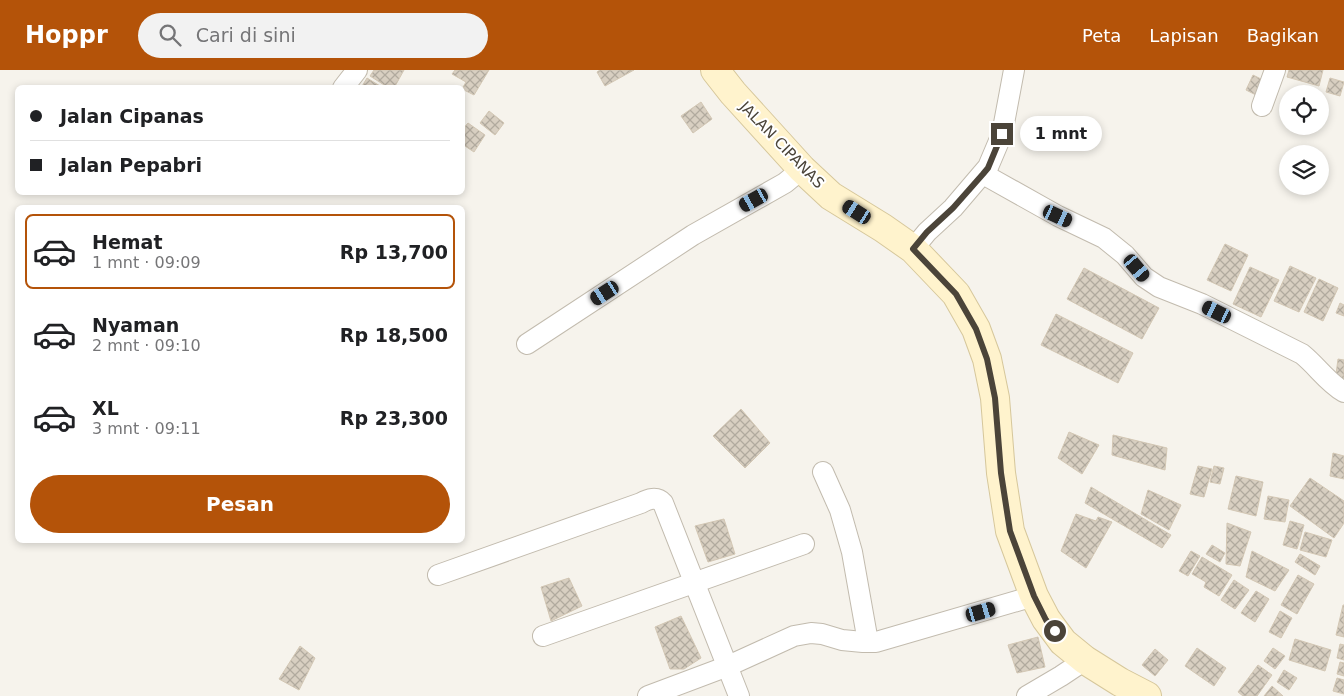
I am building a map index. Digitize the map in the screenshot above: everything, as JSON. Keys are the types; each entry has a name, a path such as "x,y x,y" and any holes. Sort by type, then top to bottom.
{"street":[{"path":"345,85 357,70"},
{"name":"JALAN CIPANAS","path":"715,70 733,94 802,169 831,196 913,249 956,294 976,329 987,359 995,398 1001,473 1010,531 1034,596 1046,620 1063,642 1085,660 1120,682 1148,696"},
{"path":"913,249 988,168 1002,134 1014,70"},
{"path":"1262,106 1275,70"},
{"path":"527,344 693,235 784,183 802,169"},
{"path":"983,174 1058,216 1104,238 1125,255 1144,277 1159,287 1202,304 1302,354 1313,362 1327,380 1344,392"},
{"path":"823,472 840,510 852,552 866,642"},
{"path":"438,575 648,499 656,498 661,500 739,696"},
{"path":"543,636 804,544"},
{"path":"648,696 728,666 794,636 811,633 842,640 876,642 1034,596"},
{"path":"1027,696 1085,660"}],"building":[{"path":"374,70 404,70 396,85 384,85 370,76"},
{"path":"455,70 489,70 474,95 465,90 466,82 452,74"},
{"path":"600,70 634,70 605,86 597,72"},
{"path":"1289,70 1323,70 1319,85 1287,77"},
{"path":"1253,75 1267,82 1260,97 1246,90"},
{"path":"367,78 378,85 363,85"},
{"path":"1330,78 1344,82 1340,96 1329,93 1328,85"},
{"path":"701,102 712,119 693,133 681,116"},
{"path":"489,111 504,123 495,135 480,123"},
{"path":"468,123 485,135 474,152 465,146 465,126"},
{"path":"1225,244 1248,255 1231,291 1207,280"},
{"path":"1290,266 1316,278 1299,312 1274,301"},
{"path":"1250,267 1279,280 1261,317 1233,304"},
{"path":"1084,268 1159,308 1142,339 1067,299"},
{"path":"1319,279 1338,288 1323,321 1304,312"},
{"path":"1340,303 1344,305 1344,316 1336,313"},
{"path":"1056,314 1133,353 1118,383 1041,345"},
{"path":"1338,359 1344,360 1344,384 1335,382"},
{"path":"741,409 770,443 745,468 713,436"},
{"path":"1069,432 1099,445 1082,474 1058,458"},
{"path":"1113,435 1167,448 1165,470 1112,455"},
{"path":"1333,453 1344,456 1344,479 1330,476"},
{"path":"1198,466 1212,469 1204,497 1190,494"},
{"path":"1214,466 1224,468 1220,484 1210,482"},
{"path":"1236,476 1263,482 1256,516 1228,509"},
{"path":"1310,478 1344,501 1344,523 1334,538 1290,506"},
{"path":"1091,487 1171,535 1162,548 1085,503"},
{"path":"1148,490 1181,505 1169,530 1141,514"},
{"path":"1268,496 1289,500 1285,522 1264,519"},
{"path":"1076,514 1096,521 1098,517 1112,522 1086,568 1061,551"},
{"path":"724,519 735,554 708,562 695,526"},
{"path":"1290,521 1304,525 1297,549 1283,545"},
{"path":"1227,523 1251,532 1240,566 1226,564"},
{"path":"1305,532 1332,540 1326,557 1300,550"},
{"path":"1212,545 1225,553 1220,562 1206,554"},
{"path":"1191,551 1200,556 1188,576 1179,571"},
{"path":"1252,551 1289,570 1275,591 1246,577"},
{"path":"1300,554 1320,566 1315,575 1295,562"},
{"path":"1202,557 1232,575 1219,596 1204,587 1206,582 1192,574"},
{"path":"1298,575 1314,584 1297,614 1281,605"},
{"path":"569,578 582,606 551,621 541,587"},
{"path":"1234,580 1249,590 1235,609 1221,600"},
{"path":"1256,591 1269,599 1255,622 1241,613"},
{"path":"1344,605 1344,637 1336,635"},
{"path":"1280,611 1292,618 1281,638 1269,632"},
{"path":"681,616 701,658 684,669 670,669 655,627"},
{"path":"1038,637 1045,667 1017,673 1008,645"},
{"path":"1295,639 1331,650 1325,671 1289,660"},
{"path":"1340,644 1344,645 1344,660 1337,658"},
{"path":"300,646 315,658 299,690 279,679"},
{"path":"1197,648 1226,668 1214,686 1185,666"},
{"path":"1273,648 1285,656 1275,669 1264,661"},
{"path":"1155,649 1168,660 1155,676 1142,665"},
{"path":"1340,662 1344,663 1344,676 1337,674"},
{"path":"1258,665 1272,675 1257,696 1243,696 1238,692"},
{"path":"1284,670 1297,678 1289,690 1277,682"},
{"path":"1337,678 1344,680 1344,694 1333,691"},
{"path":"1272,686 1283,696 1264,696"}],"route":[{"path":"1002,134 988,168 913,249 956,294 976,329 987,359 995,398 1001,473 1010,531 1034,596 1046,620 1055,631"}]}
